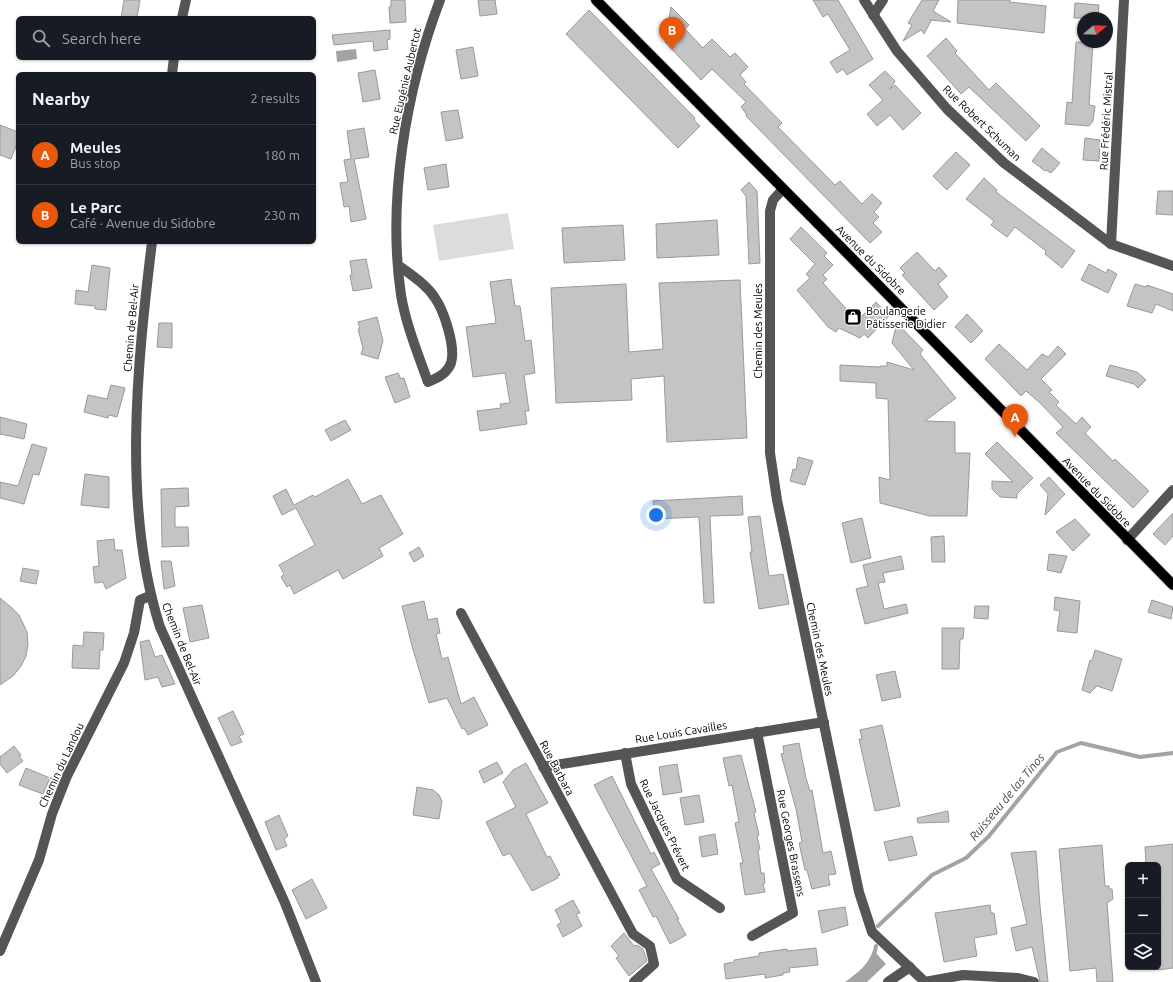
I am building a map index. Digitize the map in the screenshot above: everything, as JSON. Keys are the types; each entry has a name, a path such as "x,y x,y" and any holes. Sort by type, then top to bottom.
{"main road":[{"name":"Avenue du Sidobre","path":"596,0 1173,585"}],"street":[{"path":"182,16 186,0"},
{"name":"Rue Eugénie Aubertot","path":"398,265 423,284 435,298 444,318 451,344 451,363 442,376 428,382 401,297 398,265 398,189 404,130 430,26 440,0"},
{"name":"Rue Robert Schuman","path":"864,0 897,51 959,120 1004,163 1111,244 1173,266"},
{"path":"873,15 883,0"},
{"name":"Rue Frédéric Mistral","path":"1111,244 1124,0"},
{"path":"172,72 174,60"},
{"name":"Chemin des Meules","path":"783,189 773,200 770,211 770,453 777,500 859,892 872,932 925,982 963,975 1018,978 1034,982"},
{"name":"Chemin de Bel-Air","path":"152,244 140,352 136,436 140,526 144,564 150,596 160,627 285,903 316,982"},
{"name":"Avenue du Sidobre","path":"1127,540 1173,490"},
{"name":"Chemin du Landou","path":"0,951 39,860 52,814 67,776 126,658 134,633 140,600 150,596"},
{"name":"Rue Barbara","path":"461,613 633,934 650,946 654,964 634,982"},
{"name":"Rue Louis Cavailles","path":"543,767 824,722"},
{"name":"Rue Georges Brassens","path":"752,936 793,913 757,732"},
{"name":"Rue Jacques Prévert","path":"625,753 631,784 677,879 720,908"},
{"path":"888,982 910,967"}],"shaded area":[{"path":"356,49 357,59 337,62 336,51"},
{"path":"508,213 514,249 439,261 433,225"},
{"path":"873,950 886,964 867,982 845,982 866,964"}],"building":[{"path":"124,0 140,0 137,16 121,16"},
{"path":"391,0 405,0 406,22 390,23 389,7 391,7"},
{"path":"478,0 495,0 497,14 480,16"},
{"path":"813,0 838,0 873,59 847,75 843,69 837,73 830,62 850,50 828,14 823,17"},
{"path":"922,0 939,0 933,11 951,22 930,20 931,21 924,34 921,30 903,41 912,25 908,23"},
{"path":"958,0 1010,0 1010,2 1046,6 1044,33 957,23"},
{"path":"1075,3 1099,5 1098,12 1077,12 1077,18 1074,18"},
{"path":"671,7 689,25 685,29 703,48 712,39 730,57 735,53 748,67 740,75 746,82 744,84 782,123 778,127 835,185 840,181 862,204 872,194 882,203 874,212 879,217 873,223 882,232 870,243 746,116 747,115 741,107 746,102 712,69 701,80 665,42"},
{"path":"589,10 695,118 694,120 700,126 678,148 566,34"},
{"path":"390,30 390,39 387,40 388,49 374,51 373,41 334,45 332,35"},
{"path":"946,38 957,51 955,53 989,90 996,83 1040,126 1026,141 969,87 961,94 927,56"},
{"path":"1077,42 1077,48 1093,48 1089,105 1095,106 1093,121 1089,126 1065,124 1067,102 1072,103"},
{"path":"473,47 478,76 461,79 456,50"},
{"path":"375,70 380,99 363,102 358,73"},
{"path":"885,71 895,81 890,89 895,85 921,113 903,130 890,115 877,126 867,114 883,100 869,85"},
{"path":"458,110 463,138 446,141 441,112"},
{"path":"0,125 16,131 16,146 11,159 0,155"},
{"path":"364,128 369,157 354,159 366,219 351,222 349,206 344,207 340,183 348,182 344,160 351,159 347,131"},
{"path":"1085,138 1100,140 1099,161 1083,160"},
{"path":"1042,148 1060,163 1051,173 1046,170 1045,171 1032,161"},
{"path":"956,152 970,165 947,190 933,176"},
{"path":"446,164 449,187 428,190 424,168"},
{"path":"984,178 997,190 996,192 1075,251 1062,268 1045,254 1046,251 1015,227 1007,237 991,225 994,221 966,199"},
{"path":"749,182 757,191 760,263 749,264 746,196 741,190"},
{"path":"1158,191 1173,191 1173,215 1156,214"},
{"path":"717,220 719,255 657,258 656,224"},
{"path":"623,225 625,260 564,263 562,228"},
{"path":"801,227 827,253 824,256 833,265 823,275 827,279 823,283 857,321 876,302 889,316 868,338 864,334 860,338 839,328 836,332 828,327 797,290 810,278 806,274 815,264 790,239"},
{"path":"917,252 935,271 939,267 947,276 938,284 948,297 934,310 902,275 905,273 900,268"},
{"path":"366,259 372,288 353,291 350,275 352,275 350,261"},
{"path":"1089,264 1106,273 1108,269 1117,274 1108,293 1081,280"},
{"path":"92,265 110,268 106,310 95,309 95,306 75,304 76,290 88,292"},
{"path":"511,279 515,306 520,306 525,341 531,340 535,373 524,375 529,411 525,411 527,424 480,431 477,411 501,408 500,404 510,403 505,373 473,377 466,327 496,323 490,282"},
{"path":"740,280 747,438 667,442 664,376 631,379 632,400 556,403 551,288 626,284 629,352 663,349 659,283"},
{"path":"1135,284 1146,287 1147,285 1173,294 1173,311 1156,304 1152,313 1127,306"},
{"path":"967,314 983,331 971,343 955,327"},
{"path":"377,317 383,341 378,359 361,354 363,348 358,329 360,329 358,322"},
{"path":"159,323 172,323 172,348 157,347"},
{"path":"897,323 923,350 920,354 956,398 925,421 955,422 955,453 970,453 967,516 930,516 880,503 879,477 890,480 888,399 876,398 876,383 840,381 840,365 880,367 887,366 887,362 914,370 892,343"},
{"path":"999,344 1027,370 1042,354 1048,357 1058,346 1066,354 1041,379 1052,390 1049,392 1059,402 1056,405 1076,424 1082,417 1091,427 1085,433 1113,461 1115,459 1149,491 1133,508 1056,433 1063,427 1039,402 1026,391 1021,396 985,359"},
{"path":"1110,365 1137,372 1146,380 1138,388 1134,384 1106,376"},
{"path":"398,373 401,379 404,378 410,397 395,403 385,377"},
{"path":"111,385 125,388 117,417 109,415 108,418 84,412 88,395 107,399"},
{"path":"0,417 27,424 24,439 0,434"},
{"path":"345,420 351,430 331,441 325,430"},
{"path":"997,442 1033,478 1017,494 1017,498 1000,497 992,489 992,481 1013,482 985,454"},
{"path":"32,444 47,448 39,475 33,474 24,504 0,498 0,482 18,486"},
{"path":"798,457 813,461 805,485 790,481 793,469 796,470"},
{"path":"85,474 109,477 109,508 81,505"},
{"path":"1049,477 1065,494 1045,515 1048,494 1040,485"},
{"path":"348,479 362,504 381,495 403,534 379,548 383,556 343,579 338,570 294,594 290,585 287,587 281,577 284,574 279,565 315,545 296,508 282,515 273,496 286,489 294,505 313,495 315,497"},
{"path":"188,488 189,506 175,507 175,527 188,527 189,546 162,547 161,489"},
{"path":"742,496 743,515 710,516 714,603 704,603 699,517 654,519 653,501"},
{"path":"1173,513 1173,536 1165,545 1153,534"},
{"path":"760,516 769,576 783,574 789,604 759,609 750,552 752,552 748,517"},
{"path":"862,518 871,558 851,563 842,523"},
{"path":"1075,519 1090,535 1073,551 1056,532"},
{"path":"944,536 945,562 932,562 931,537"},
{"path":"114,539 115,550 122,550 126,578 106,589 103,582 95,583 93,567 99,566 97,541"},
{"path":"419,547 424,556 414,562 409,553"},
{"path":"1049,554 1067,556 1061,573 1047,570"},
{"path":"901,556 904,569 883,573 885,582 878,583 884,609 906,604 908,613 865,624 856,589 868,586 863,565"},
{"path":"161,561 171,561 175,586 164,589"},
{"path":"23,568 39,571 36,584 20,581"},
{"path":"1055,597 1080,601 1077,633 1057,631 1060,611 1054,610"},
{"path":"0,598 19,615 27,632 28,644 26,656 21,666 13,676 0,685"},
{"path":"1152,600 1173,607 1171,619 1148,612"},
{"path":"424,601 428,620 437,618 440,633 436,634 442,659 448,657 461,704 474,697 488,725 468,735 464,728 462,729 447,698 429,703 402,606"},
{"path":"202,605 209,638 190,642 183,608"},
{"path":"975,606 989,606 988,619 974,618"},
{"path":"942,628 964,628 963,639 960,639 959,669 942,669"},
{"path":"84,632 104,633 103,650 100,650 99,669 72,668 73,645 83,646"},
{"path":"149,640 155,657 162,655 175,684 162,687 158,677 145,680 140,642"},
{"path":"1095,650 1122,659 1112,691 1097,686 1090,693 1082,690 1090,660 1092,661"},
{"path":"895,671 901,697 882,701 876,675"},
{"path":"233,711 244,734 239,736 242,742 231,746 218,718"},
{"path":"882,725 900,806 875,811 859,739 862,739 860,730"},
{"path":"799,743 806,778 810,791 812,790 823,853 831,851 836,874 828,875 830,885 812,889 807,870 805,870 799,843 802,842 796,809 781,754 784,753 783,746"},
{"path":"14,746 21,755 19,756 23,761 7,773 0,764 0,757"},
{"path":"741,755 756,812 754,813 759,835 757,836 760,849 758,850 761,873 764,873 765,883 763,884 765,892 745,895 740,863 743,863 735,823 739,822 732,785 729,786 723,758"},
{"path":"497,762 503,773 484,783 479,771"},
{"path":"526,763 548,803 526,814 547,857 550,856 560,875 557,876 558,878 532,891 510,853 503,856 486,822 516,807 503,782 513,770"},
{"path":"677,764 682,792 663,795 659,767"},
{"path":"26,768 50,778 43,794 19,785"},
{"path":"612,776 651,854 654,852 660,864 651,869 679,919 677,919 686,935 670,944 656,916 653,917 639,890 647,886 594,785"},
{"path":"417,787 433,790 439,795 442,801 439,819 413,815"},
{"path":"699,795 704,822 685,825 680,798"},
{"path":"948,811 949,822 918,823 917,818"},
{"path":"279,815 288,836 284,839 287,846 276,850 265,822"},
{"path":"715,834 718,854 702,857 699,837"},
{"path":"912,836 917,855 889,861 884,842"},
{"path":"1173,844 1173,968 1161,970 1161,862 1146,862 1145,847"},
{"path":"1102,845 1105,886 1109,886 1109,889 1112,889 1113,899 1107,903 1113,982 1097,982 1096,968 1070,971 1059,849"},
{"path":"1036,851 1048,982 1040,982 1032,947 1016,951 1011,928 1027,924 1011,853"},
{"path":"312,879 327,908 306,919 292,890"},
{"path":"573,900 580,913 576,914 582,926 563,937 557,925 561,922 555,910"},
{"path":"990,905 991,913 994,913 997,934 974,938 977,956 944,962 935,913"},
{"path":"845,907 848,925 822,933 818,911"},
{"path":"624,933 634,946 637,945 643,949 647,961 629,976 616,958 619,956 611,946"},
{"path":"816,948 818,965 789,968 790,972 783,973 783,975 765,978 765,974 726,979 724,964 734,962 734,960 759,956 759,953 787,949 787,951"}],"waterway":[{"name":"Ruisseau de las Tinos","path":"878,926 932,875 966,858 989,836 1057,752 1081,743 1140,757 1173,753"},
{"name":"Ruisseau de las Tinos","path":"874,956 876,946"}],"place":[{"name":"Le Parc","path":"672,50"},
{"name":"Boulangerie Pâtisserie Didier","path":"853,317"},
{"name":"Meules","path":"1015,437"}]}
